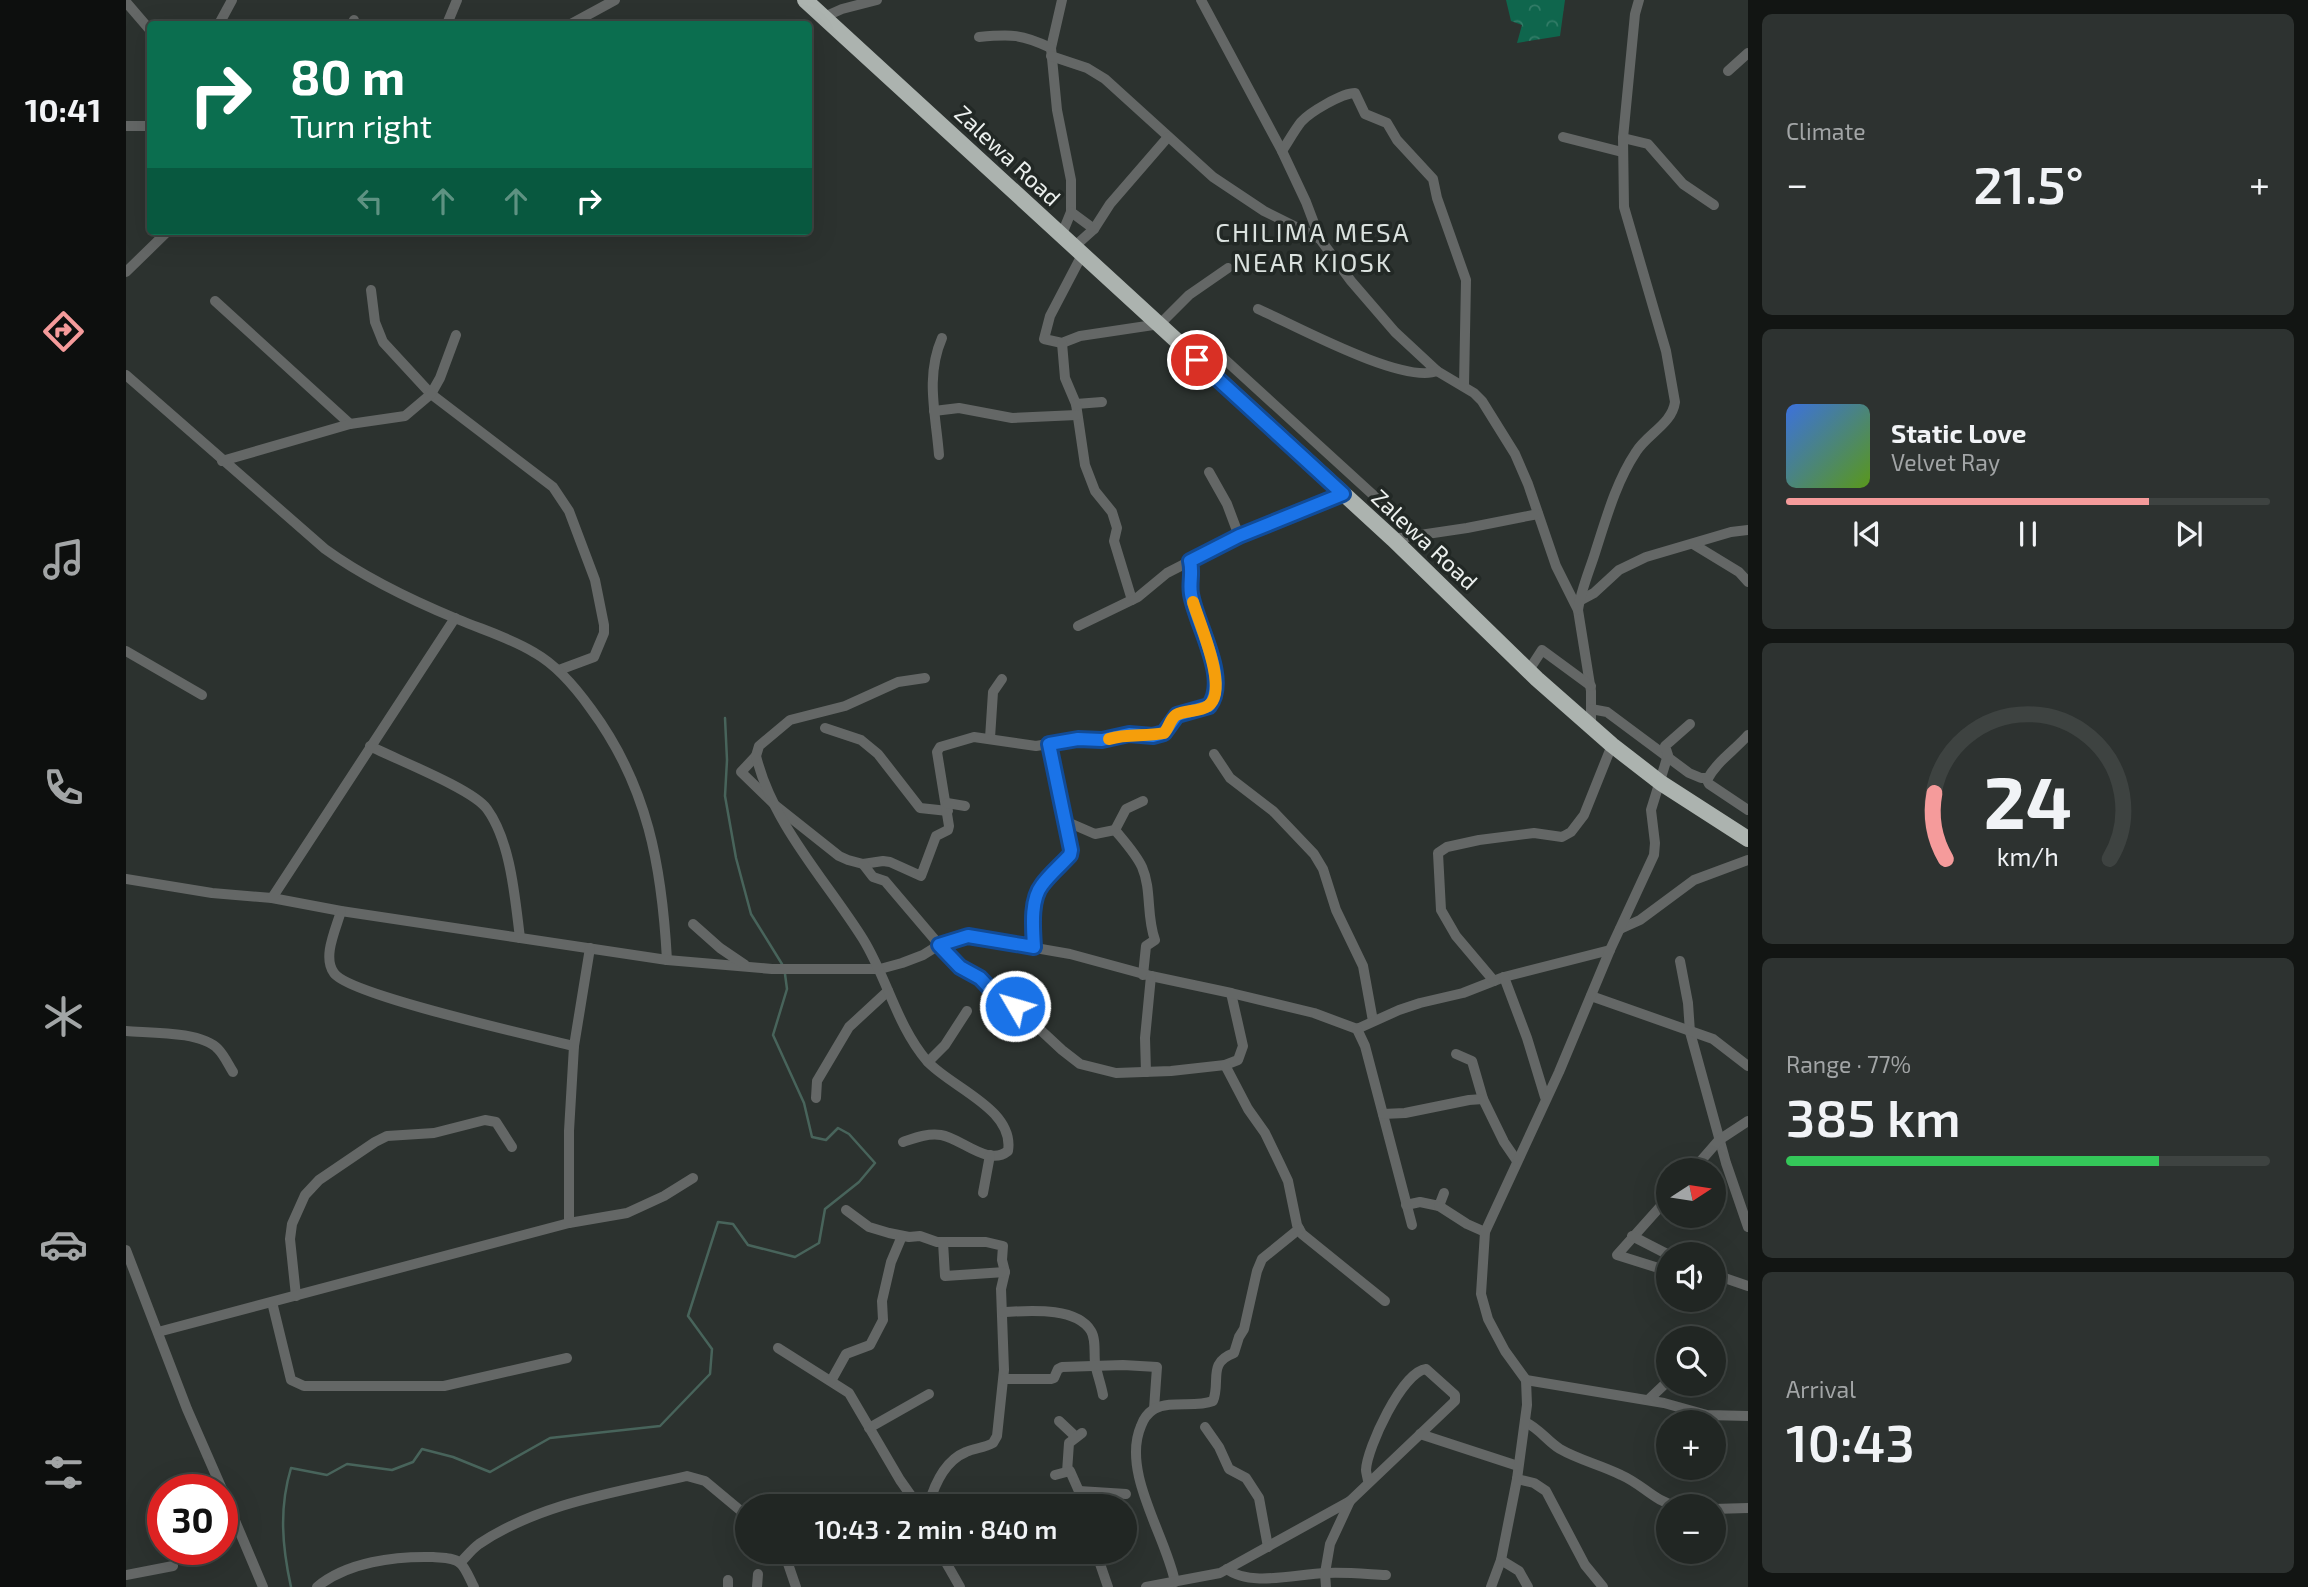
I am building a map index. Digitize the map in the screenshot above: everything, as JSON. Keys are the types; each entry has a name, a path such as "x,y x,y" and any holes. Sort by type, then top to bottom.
{"highway":[{"name":"Zalewa Road","path":"805,0 1393,539 1529,670 1591,717 1612,745 1661,783 1748,839"}],"street":[{"path":"221,21 232,0"},
{"path":"448,21 457,0"},
{"path":"576,21 615,0"},
{"path":"824,17 842,9 877,0"},
{"path":"1062,0 1051,52 1057,110 1071,180 1071,212 1062,234"},
{"path":"1200,0 1282,151 1307,202 1320,239 1351,281 1395,332 1437,371 1464,386 1482,401 1504,433 1528,484 1560,576 1578,606 1591,686 1591,717 1608,712 1701,778 1707,778 1748,735"},
{"path":"1578,606 1600,536 1625,471 1637,450 1669,418 1675,402 1666,351 1623,206 1623,138 1635,14 1639,0"},
{"path":"126,2 147,26"},
{"path":"979,37 1014,34 1029,38 1051,52 1087,68 1105,79 1213,177 1264,211 1320,239"},
{"path":"1728,71 1748,53"},
{"path":"1282,151 1309,115 1342,95 1355,93 1365,114 1387,123 1396,140 1433,179 1437,198 1465,271 1464,386"},
{"path":"126,126 147,126"},
{"path":"1168,137 1110,204 1079,249 1050,316 1044,339 1062,343 1080,336 1160,324 1189,295 1228,268"},
{"path":"1563,137 1622,152"},
{"path":"1623,138 1648,144 1683,184 1714,205"},
{"path":"1071,212 1094,229"},
{"path":"126,272 164,235"},
{"path":"372,290 375,322 383,342 431,394 547,482 569,512 595,580 604,633 594,657 559,670"},
{"path":"215,301 349,424"},
{"path":"1258,309 1348,352 1419,374 1437,371"},
{"path":"222,461 349,424 405,416 431,394 456,334"},
{"path":"939,456 931,392 932,376 942,338"},
{"path":"1062,343 1065,378 1077,410 1085,466 1099,499 1112,512 1116,528 1114,541 1132,600"},
{"path":"1197,360 1210,346 1417,535"},
{"path":"126,375 222,461 325,549 355,571 535,653 559,670 603,725 635,785 656,855 665,919 667,960"},
{"path":"934,411 959,408 1012,418 1077,410 1102,402"},
{"path":"1209,472 1227,504 1239,536"},
{"path":"1078,626 1132,600 1167,573 1239,536 1343,494"},
{"path":"1393,539 1538,514"},
{"path":"1578,606 1629,565 1666,550 1748,530"},
{"path":"1692,544 1731,567 1748,582"},
{"path":"925,678 898,682 845,706 790,720 759,746 756,757 741,772 775,806 839,856 863,864 883,861 922,876 936,836 949,826 938,749 970,738 990,738 1028,746 1078,739 1102,740 1129,734 1153,736 1164,733 1177,715 1209,706 1215,694 1214,673 1190,590 1193,574 1190,561"},
{"path":"272,898 455,618"},
{"path":"1529,670 1542,650 1591,686"},
{"path":"126,652 202,695"},
{"path":"990,738 993,692 1002,679"},
{"path":"1491,1587 1501,1560 1517,1479 1527,1405 1526,1380 1505,1351 1488,1319 1481,1294 1485,1232 1654,855 1651,810 1668,755 1665,746 1690,724"},
{"path":"825,728 861,740 878,754 920,808 965,806"},
{"path":"1034,947 1034,904 1037,893 1040,886 1070,855 1071,850 1049,744"},
{"path":"1545,1097 1541,1078 1499,979 1456,936 1441,910 1438,853 1447,847 1489,838 1534,833 1562,837 1572,832 1584,815 1612,745"},
{"path":"370,746 458,787 486,807 502,838 520,938"},
{"path":"1214,754 1230,778 1273,811 1314,854 1323,869 1340,919 1363,966 1373,1021"},
{"path":"756,757 784,823 863,939 880,969 908,1033 928,1062 992,1110 1002,1122 1007,1135 1008,1151 1003,1155 984,1154 944,1135 921,1136 903,1142"},
{"path":"1707,778 1709,784 1748,810"},
{"path":"1115,830 1126,809 1143,801"},
{"path":"1065,821 1094,834 1115,830"},
{"path":"1115,830 1141,865 1147,885 1151,928 1155,940 1146,946 1146,1072"},
{"path":"1620,929 1640,920 1694,880 1748,860"},
{"path":"863,864 873,877 885,881 960,967 980,978 996,995 1019,1010 1080,1064 1116,1073 1225,1065 1238,1060 1243,1046 1231,993"},
{"path":"126,879 212,893 272,898 341,911 667,960 747,967 880,969 968,936 1070,954 1147,976 1314,1013 1357,1029 1365,1046 1412,1225"},
{"path":"341,911 330,950 329,964 339,979 376,995 575,1046"},
{"path":"693,923 720,948 747,967"},
{"path":"569,1223 569,1131 575,1046 590,948"},
{"path":"1357,1029 1410,1006 1610,950"},
{"path":"1679,961 1688,1003 1690,1032 1719,1140 1748,1227"},
{"path":"816,1098 817,1081 849,1027 888,991"},
{"path":"1591,996 1713,1039 1748,1066"},
{"path":"928,1062 945,1045 967,1011"},
{"path":"126,1031 207,1041 217,1048 233,1072"},
{"path":"1455,1055 1472,1061 1483,1099 1504,1142 1517,1161"},
{"path":"1530,1062 1541,1078"},
{"path":"1225,1065 1280,1164 1299,1228 1311,1242 1385,1301"},
{"path":"1383,1114 1405,1113 1483,1099"},
{"path":"296,1296 290,1239 292,1224 305,1195 319,1180 375,1142 396,1134 435,1133 485,1120 495,1122 512,1147"},
{"path":"1703,1158 1719,1140 1748,1121"},
{"path":"983,1194 990,1155"},
{"path":"158,1332 569,1223 627,1213 664,1196 693,1178"},
{"path":"1440,1206 1444,1193"},
{"path":"1406,1205 1420,1202 1440,1206 1466,1224 1485,1232"},
{"path":"846,1210 869,1227 902,1236 919,1236 943,1242 986,1242 1003,1246 1005,1272 1001,1289 1004,1379 997,1436 993,1443 967,1451 947,1465 932,1494"},
{"path":"1656,1211 1617,1255 1656,1267"},
{"path":"1175,1582 1165,1547 1149,1510 1135,1454 1139,1430 1154,1409 1213,1401 1216,1394 1217,1369 1223,1359 1234,1353 1238,1337 1244,1329 1257,1270 1262,1259 1299,1228"},
{"path":"831,1381 846,1354 870,1345 877,1333 883,1320 882,1301 891,1262 902,1236"},
{"path":"1632,1236 1656,1248"},
{"path":"943,1242 945,1276 1005,1272"},
{"path":"126,1250 215,1474"},
{"path":"1726,1278 1748,1286"},
{"path":"272,1302 291,1380 304,1387 444,1386 567,1358"},
{"path":"1003,1312 1058,1312 1073,1318 1091,1331 1103,1395"},
{"path":"778,1348 849,1393 911,1494"},
{"path":"1004,1379 1051,1379 1059,1368 1157,1367 1154,1409"},
{"path":"1326,1587 1325,1573 1330,1544 1350,1501 1456,1399 1437,1378 1423,1369 1401,1391 1388,1413 1368,1462 1368,1481"},
{"path":"1526,1380 1648,1400 1707,1415 1748,1416"},
{"path":"1648,1400 1656,1392"},
{"path":"869,1428 929,1394"},
{"path":"1059,1421 1079,1435 1069,1443 1067,1472"},
{"path":"1525,1422 1534,1426 1562,1450 1624,1476 1656,1498"},
{"path":"1205,1427 1230,1469 1246,1478 1259,1498 1268,1547"},
{"path":"1420,1434 1518,1466"},
{"path":"1055,1475 1070,1471 1080,1494"},
{"path":"460,1563 477,1545 560,1506 687,1476 705,1482 735,1506"},
{"path":"1517,1479 1534,1483 1546,1491 1585,1565 1603,1587"},
{"path":"1079,1491 1126,1493"},
{"path":"1146,1587 1211,1576 1350,1501"},
{"path":"1726,1509 1748,1508"},
{"path":"238,1528 263,1587"},
{"path":"317,1587 335,1575 357,1567 408,1556 446,1558 460,1563 474,1587"},
{"path":"1501,1560 1520,1571 1528,1587"},
{"path":"788,1564 796,1587"},
{"path":"947,1564 960,1587"},
{"path":"1100,1564 1108,1587"},
{"path":"126,1575 173,1566"},
{"path":"1227,1569 1237,1578 1255,1584 1325,1573 1385,1575"},
{"path":"757,1587 758,1574"}],"green space":[{"path":"1506,0 1565,0 1560,36 1517,43 1522,25 1511,21"}],"waterway":[{"path":"725,718 725,796 736,858 751,914 782,964"},
{"path":"291,1587 283,1527 291,1468 327,1475 347,1464 392,1470 413,1462 422,1449 453,1457 490,1472 550,1438 660,1426 710,1374 712,1349 688,1316 718,1222 733,1224 748,1245 795,1257 819,1243 825,1209 859,1182 875,1163 849,1134 838,1128 826,1140 812,1137 804,1103 773,1035 787,989 785,974"}],"slow traffic":[{"path":"1109,739 1129,734 1153,736 1164,733 1177,715 1209,706 1213,700 1216,686 1212,659 1193,602"}],"district":[{"name":"CHILIMA MESA NEAR KIOSK","path":"1313,246"}],"route":[{"path":"1015,1006 996,995 980,978 960,967 939,945 968,936 1034,947 1034,904 1037,893 1040,886 1070,855 1071,850 1049,744 1078,739 1102,740 1129,734 1153,736 1164,733 1177,715 1209,706 1216,686 1212,659 1190,590 1193,574 1190,561 1239,536 1343,494 1197,360"}]}
